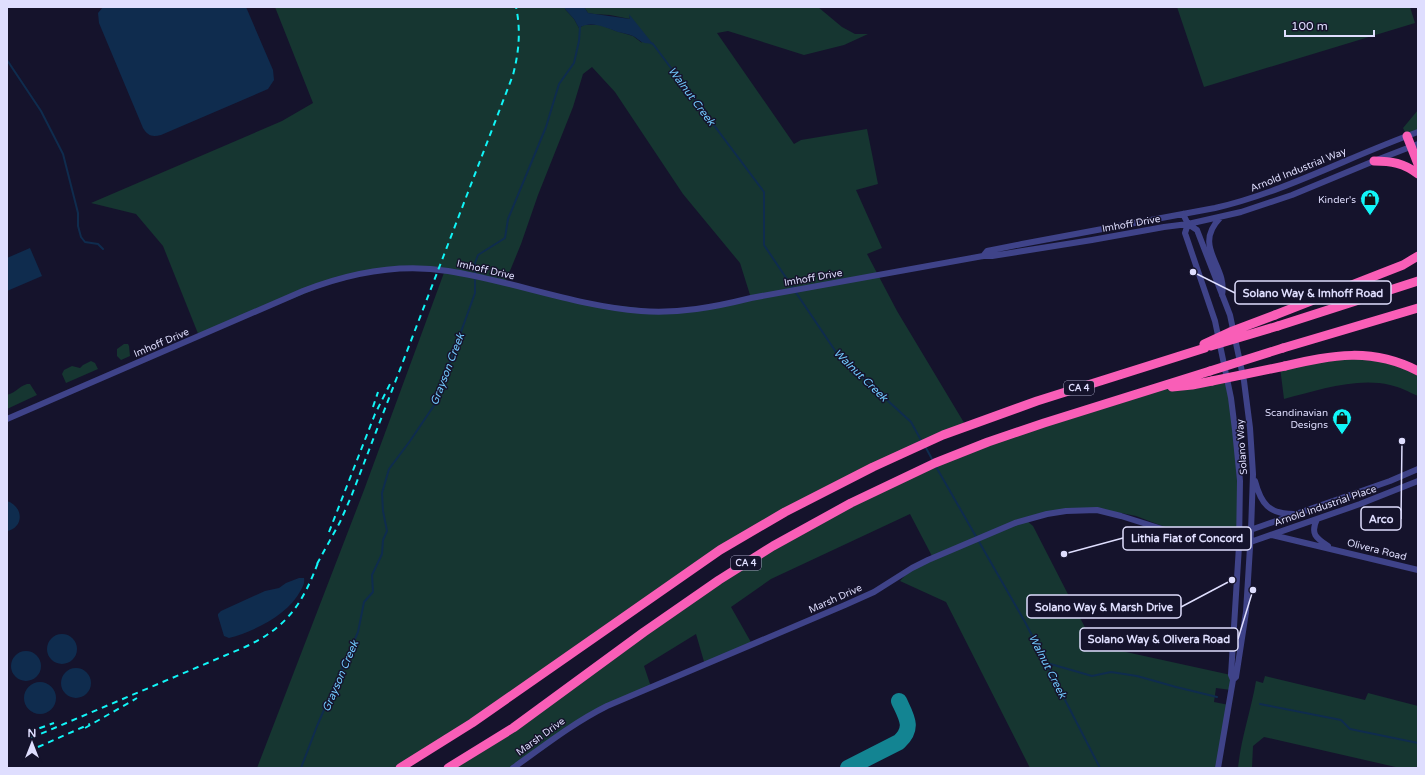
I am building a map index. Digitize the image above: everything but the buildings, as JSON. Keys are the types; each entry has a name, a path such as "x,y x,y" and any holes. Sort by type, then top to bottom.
{"highway":[{"path":"1407,136 1416,146 1418,164"},
{"path":"1374,161 1392,161 1405,165 1418,174"},
{"path":"1205,346 1230,332 1403,265 1418,256"},
{"name":"CA 4","path":"400,768 472,724 720,550 785,512 873,467 937,437 978,421 1179,356 1205,346 1278,326 1418,282"},
{"name":"CA 4","path":"448,768 483,748 513,728 644,632 748,561 819,520 884,487 935,463 988,442 1044,423 1283,348 1418,308"},
{"path":"1154,389 1192,385 1344,354 1383,358 1398,362 1418,371"}],"street":[{"name":"Arnold Industrial Way","path":"1183,214 1241,202 1418,132"},
{"name":"Arnold Industrial Way","path":"1188,224 1220,218 1292,195 1374,161 1416,146"},
{"name":"Solano Way","path":"1183,214 1188,224 1197,230 1230,315 1244,381 1250,428 1253,474 1246,612 1236,677 1233,680 1218,768"},
{"name":"Imhoff Drive","path":"983,256 987,251 1015,245 1183,214"},
{"path":"1220,218 1213,225 1209,234 1209,244 1224,287 1222,295"},
{"name":"Solano Way","path":"1188,224 1185,233 1212,310 1231,398 1240,481 1239,546 1231,675 1233,680"},
{"name":"Imhoff Drive","path":"7,419 325,283 346,277 389,270 422,268 449,271 606,306 640,311 675,312 724,305 751,298 983,256 992,256 1188,224"},
{"name":"Arnold Industrial Place","path":"1239,534 1299,514 1418,470"},
{"path":"1253,474 1257,489 1267,506 1281,514 1299,514"},
{"name":"Arnold Industrial Place","path":"1239,546 1394,492 1418,481"},
{"name":"Marsh Drive","path":"514,768 563,731 607,706 874,592 912,568 1015,523 1066,511 1097,510 1178,534 1189,543 1239,546"},
{"path":"1317,519 1314,529 1315,536 1331,548"},
{"name":"Marsh Drive","path":"1178,534 1191,532 1220,535 1239,534"},
{"name":"Olivera Road","path":"1272,535 1418,570"}],"green space":[{"path":"275,7 565,7 579,28 584,25 601,25 633,36 642,43 629,15 630,19 588,13 584,7 818,7 842,27 855,34 868,34 844,45 804,55 728,31 717,33 794,144 801,140 867,129 878,184 856,190 882,248 867,254 897,311 966,426 785,512 400,768 257,768 364,490 445,270 422,268 346,277 199,336 163,246 136,214 91,203 282,121 313,103","holes":["592,67 615,92 683,194 740,263 751,298 675,312 585,302 505,283 573,107 583,74"]},
{"path":"1177,7 1410,7 1415,23 1204,87"},
{"path":"1418,110 1418,132 1407,136 1403,128"},
{"path":"124,344 128,344 129,346 130,356 121,360 117,356 117,349"},
{"path":"1359,355 1418,371 1418,396 1394,386 1377,383 1364,383 1336,386 1284,399 1280,367"},
{"path":"91,361 95,363 98,369 66,383 62,374 64,370 72,366 80,368"},
{"path":"1228,378 1235,430 1239,534 1191,533 1165,527 1136,516 1097,510 1066,511 1026,520 1033,526 1094,645 1231,675 1231,690 1216,688 1214,702 1229,705 1218,768 1030,768 946,602 900,581 912,568 933,558 910,514 771,579 731,607 752,644 705,665 696,634 644,666 651,687 607,706 513,768 445,768 483,748 748,561 935,463 1154,389"},
{"path":"27,384 30,384 37,395 7,409 7,395"},
{"path":"1265,676 1365,700 1368,693 1418,706 1418,768 1400,768 1264,737 1253,746 1252,768 1238,768 1241,746 1256,681 1263,683"}],"water":[{"path":"103,7 246,7 273,70 274,80 268,89 161,135 150,135 143,128 99,23 98,13"},
{"path":"565,7 584,7 588,13 630,19 629,14 653,44 644,43 631,35 604,27 588,25 579,28"},
{"path":"30,248 42,276 7,291 7,258"},
{"path":"7,501 16,507 20,516 17,525 13,529 7,531"},
{"path":"299,578 304,578 304,583 295,599 288,607 270,621 239,635 229,638 224,636 218,616 221,611 265,591 279,588 286,583"},
{"path":"62,634 73,638 77,649 73,660 62,664 51,660 47,649 51,638"},
{"path":"26,651 32,652 40,660 40,672 32,680 26,681 20,680 12,672 11,666 12,660 20,652"},
{"path":"76,668 87,672 91,683 87,694 76,698 65,694 61,683 65,672"},
{"path":"40,682 51,687 56,698 51,709 40,714 29,709 24,698 29,687"}],"waterway":[{"name":"Grayson Creek","path":"301,768 317,726 358,632 364,602 373,592 372,575 382,554 383,540 387,531 383,511 382,493 389,469 435,404 475,293 475,263 478,255 505,238 508,219 546,127 559,84 574,63 579,41 580,27"},
{"name":"Walnut Creek","path":"651,43 764,192 764,245 838,355 911,422 922,442"},
{"path":"7,60 41,111 63,154 78,213 78,226 81,237 85,242 98,244 103,249"},
{"name":"Walnut Creek","path":"925,446 933,461"},
{"name":"Walnut Creek","path":"935,465 1025,622 1100,768"},
{"path":"1047,663 1092,676 1111,672 1137,676 1217,697"},
{"path":"1260,704 1341,720 1350,729 1418,743"}],"taxiway":[{"path":"848,768 899,742 904,737 908,723 899,701"}],"railway":[{"path":"317,564 340,522 351,497 513,75 519,41 518,16 516,7"},
{"path":"329,532 375,414 390,384"},
{"path":"373,407 378,392"},
{"path":"31,738 245,647 260,639 283,622 292,612 307,589 319,560"},
{"path":"85,728 137,698"},
{"path":"29,732 54,723"},
{"path":"38,747 90,724"}],"place":[{"name":"Kinder's","path":"1370,216"},
{"name":"Solano Way & Imhoff Road","path":"1193,272"},
{"name":"Scandinavian Designs","path":"1342,435"},
{"name":"Arco","path":"1402,441"},
{"name":"Lithia Fiat of Concord","path":"1064,554"},
{"name":"Solano Way & Marsh Drive","path":"1232,580"},
{"name":"Solano Way & Olivera Road","path":"1253,590"}]}
